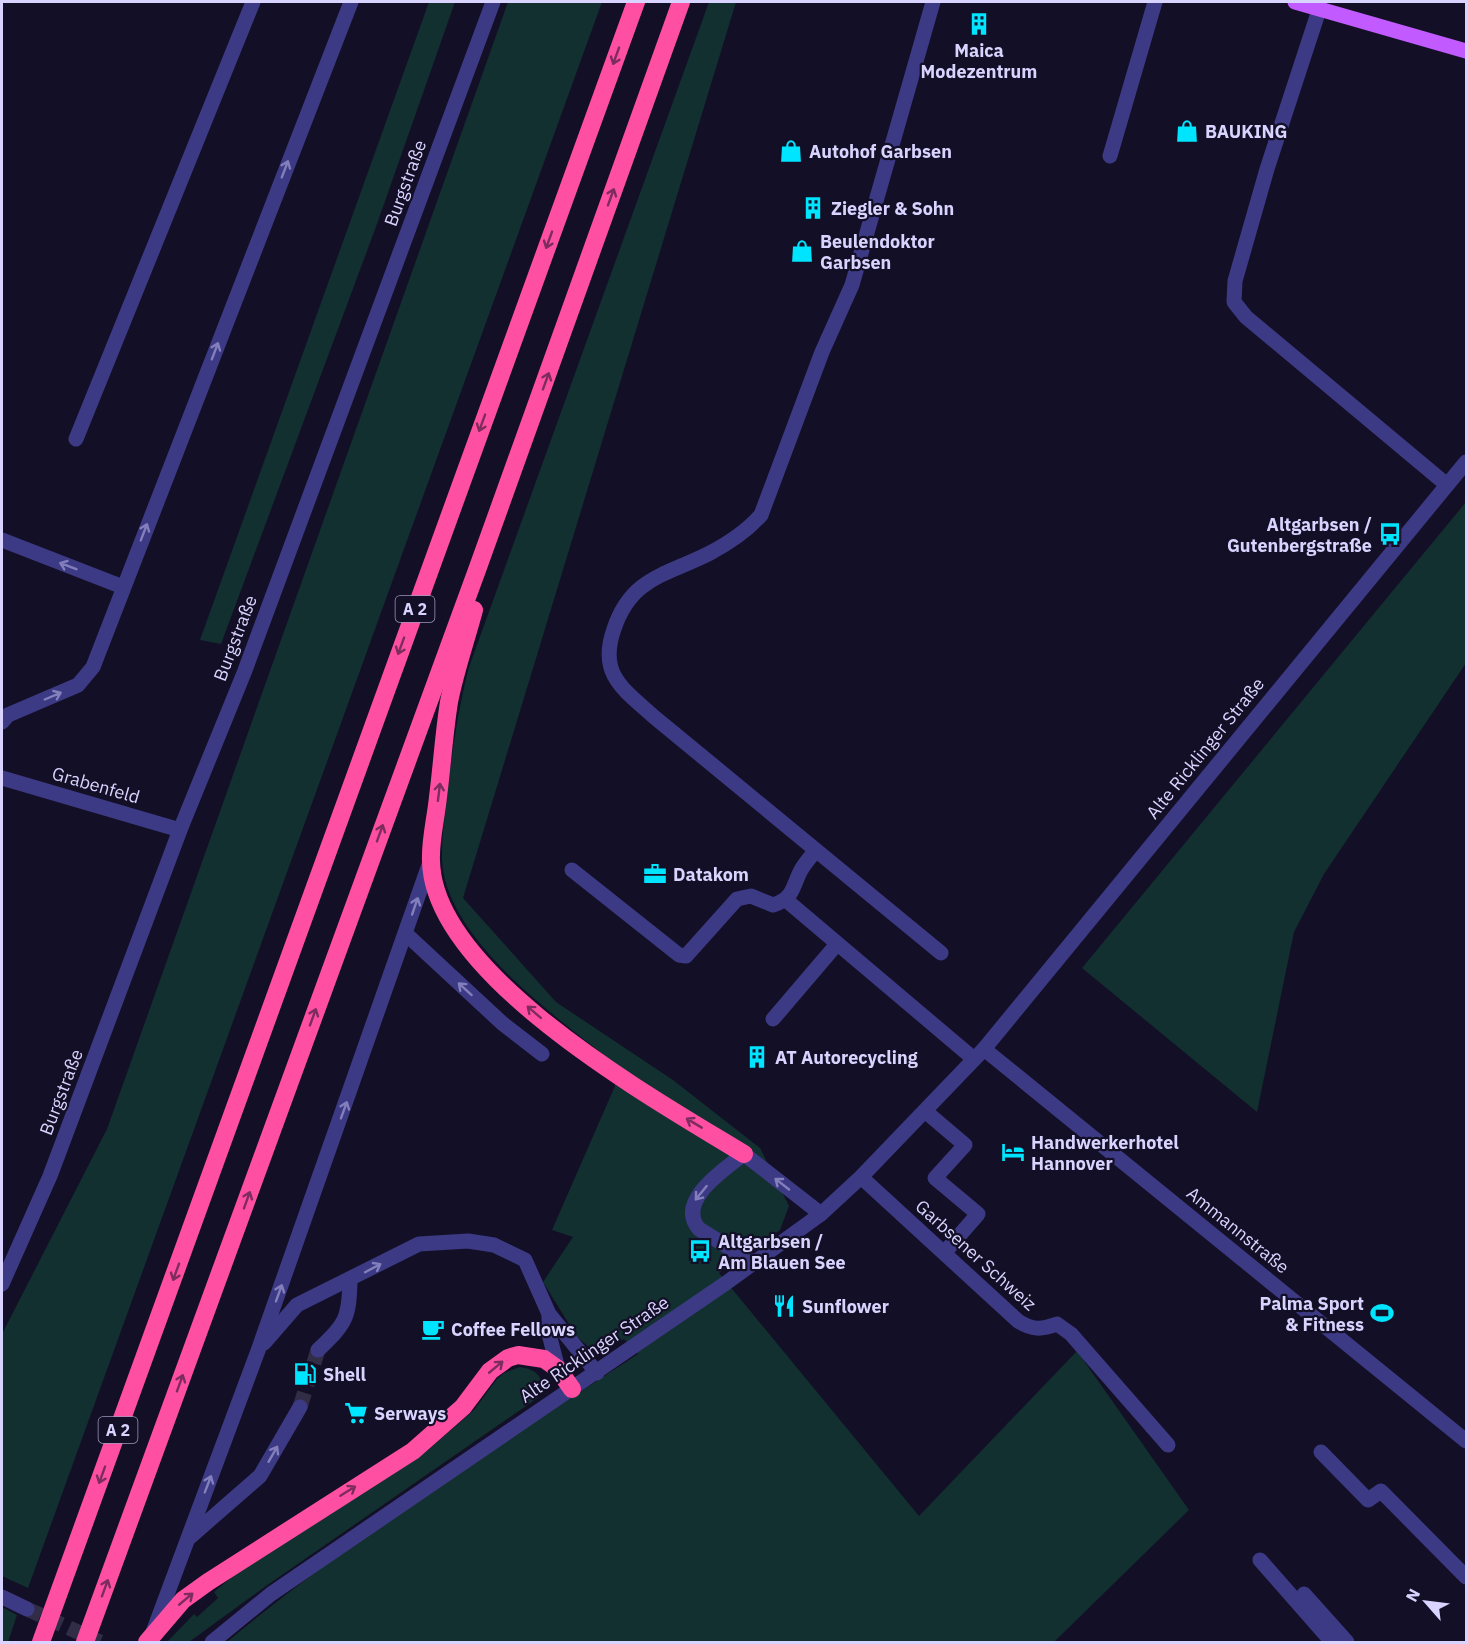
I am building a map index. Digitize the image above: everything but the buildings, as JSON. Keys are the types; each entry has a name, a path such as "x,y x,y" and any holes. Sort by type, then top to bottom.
{"highway":[{"name":"A 2","path":"41,1642 636,2"},
{"name":"A 2","path":"85,1642 405,763 498,515 681,2"},
{"path":"498,515 450,702 430,862 448,918 472,953 498,981 572,1044 638,1089 744,1154"},
{"path":"149,1639 183,1600 208,1582 413,1450 464,1407 490,1371 508,1358 532,1356 544,1359 558,1369 572,1389"}],"main road":[{"path":"1295,2 1320,7 1467,51"}],"street":[{"path":"76,439 253,2"},
{"path":"2,722 8,715 78,686 93,667 351,2"},
{"name":"Burgstraße","path":"2,1284 50,1176 180,830 248,662 493,2"},
{"path":"933,2 852,285 822,352 761,515 747,530 710,554 667,570 641,586 628,599 617,619 609,643 608,664 621,687 653,716 941,953"},
{"path":"1110,156 1155,2"},
{"path":"1320,7 1267,169 1235,281 1234,303 1246,317 1447,485"},
{"name":"Alte Ricklinger Straße","path":"212,1642 271,1594 443,1474 597,1374 754,1263 821,1214 861,1177 979,1054 1467,462"},
{"path":"2,540 123,586"},
{"name":"Grabenfeld","path":"2,778 180,830"},
{"path":"572,870 679,955 686,956 737,899 744,896 773,905 786,900 794,892 802,868 815,851"},
{"path":"149,1639 259,1348 430,862"},
{"path":"786,900 837,944 979,1054"},
{"path":"406,934 502,1023 542,1054"},
{"path":"772,1019 837,944"},
{"name":"Ammannstraße","path":"979,1054 1467,1441"},
{"path":"925,1111 965,1145 936,1178 978,1214 945,1252"},
{"path":"754,1263 699,1229 694,1223 693,1215 693,1206 698,1196 744,1154 821,1214"},
{"name":"Garbsener Schweiz","path":"861,1177 1018,1321 1030,1328 1044,1329 1057,1324 1071,1334 1168,1445"},
{"path":"259,1348 297,1305 350,1281 418,1244 468,1241 494,1245 525,1260 549,1314 597,1374"},
{"path":"318,1350 336,1333 349,1311 350,1281"},
{"path":"549,1314 549,1334 558,1369"},
{"path":"188,1539 260,1476 300,1407"},
{"path":"1321,1452 1368,1500 1381,1491 1467,1577"},
{"path":"1260,1560 1332,1642"},
{"path":"1304,1594 1347,1642"},
{"path":"2,1597 27,1609"}],"green space":[{"path":"429,2 455,2 377,224 221,644 200,640"},
{"path":"508,2 602,2 28,1588 2,1576 2,1334 107,1129"},
{"path":"709,2 736,2 463,898 556,1002 673,1080 760,1148 789,1206 780,1230 719,1273 919,1516 1077,1351 1189,1510 1054,1642 227,1642 376,1528 638,1354 624,1339 606,1348 591,1349 577,1337 543,1282 573,1237 552,1230 615,1086 613,1062 540,1004 492,957 471,932 455,906 445,880 442,843 455,737 469,667"},
{"path":"1466,502 1466,663 1324,874 1294,932 1257,1112 1082,968"},
{"path":"520,1367 530,1369 541,1380 543,1390 539,1397 189,1642 167,1642 194,1614 197,1617 218,1598 214,1592 252,1560 428,1450 474,1410 497,1379 504,1373"},
{"path":"2,1607 17,1615 8,1642 2,1642"}],"tunnel":[{"path":"300,1407 318,1350"},
{"path":"27,1609 100,1642"}],"place":[{"name":"Maica Modezentrum","path":"979,24"},
{"name":"BAUKING","path":"1187,131"},
{"name":"Autohof Garbsen","path":"791,151"},
{"name":"Ziegler & Sohn","path":"813,208"},
{"name":"Beulendoktor Garbsen","path":"802,251"},
{"name":"Altgarbsen / Gutenbergstraße","path":"1390,534"},
{"name":"Datakom","path":"655,874"},
{"name":"AT Autorecycling","path":"757,1057"},
{"name":"Handwerkerhotel Hannover","path":"1013,1152"},
{"name":"Altgarbsen / Am Blauen See","path":"700,1251"},
{"name":"Sunflower","path":"784,1306"},
{"name":"Palma Sport & Fitness","path":"1382,1313"},
{"name":"Coffee Fellows","path":"433,1329"},
{"name":"Shell","path":"305,1374"},
{"name":"Serways","path":"356,1413"}]}
